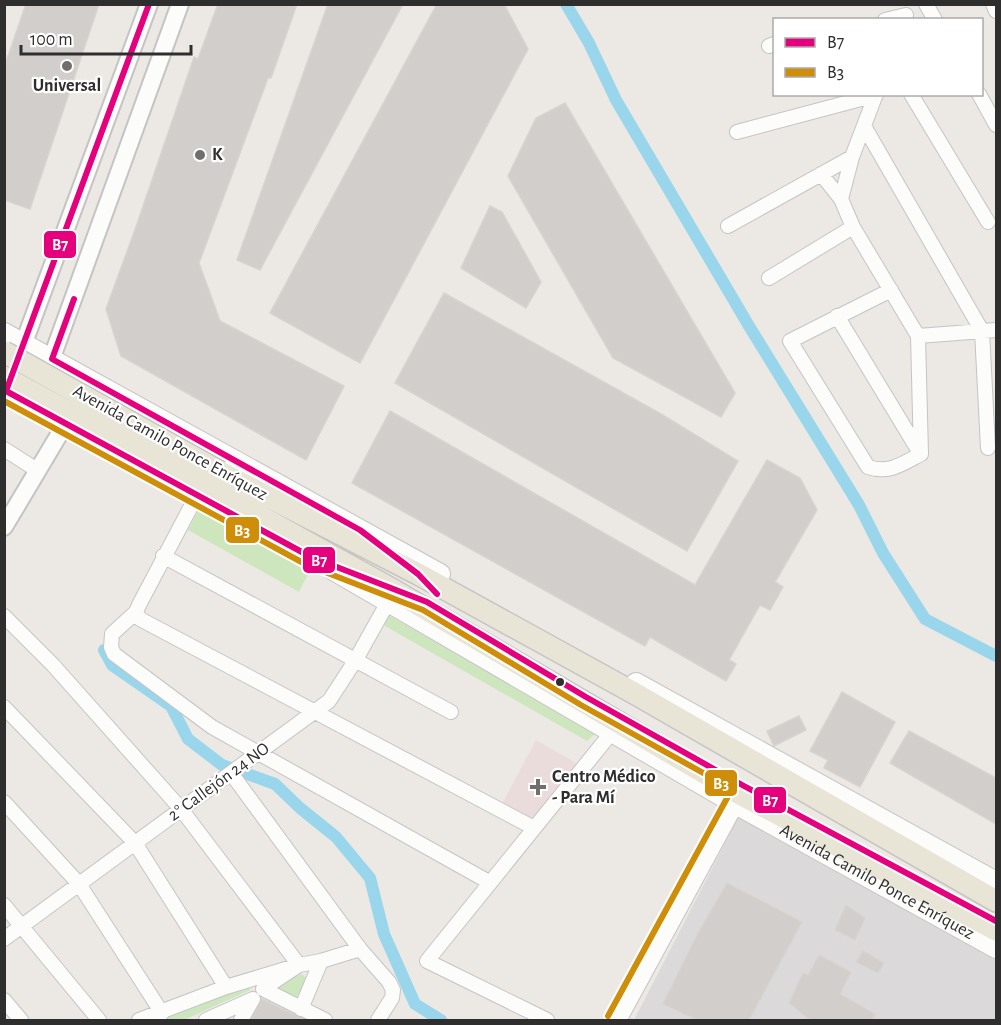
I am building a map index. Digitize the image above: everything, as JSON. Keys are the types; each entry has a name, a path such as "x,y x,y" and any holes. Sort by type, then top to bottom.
{"main road":[{"name":"Avenida Camilo Ponce Enríquez","path":"4,333 996,882"},
{"name":"Avenida Camilo Ponce Enríquez","path":"4,352 220,472 418,574 634,693 996,902"},
{"path":"66,423 58,412 56,401 58,390 66,382 76,377 87,379"},
{"name":"Avenida Camilo Ponce Enríquez","path":"5,386 31,404 311,557"},
{"name":"Avenida Camilo Ponce Enríquez","path":"5,386 387,591 598,711 737,799 996,948"},
{"path":"360,530 418,574"},
{"path":"311,557 387,591 417,618"},
{"path":"456,595 480,597 499,619"},
{"name":"Avenida Camilo Ponce Enríquez","path":"417,618 612,732 737,799 996,930"},
{"path":"598,711 612,732 633,732"},
{"path":"616,1020 737,799"}],"street":[{"path":"5,386 24,344 149,4"},
{"path":"31,404 52,359 180,4"},
{"path":"926,4 934,18"},
{"path":"993,4 996,11"},
{"path":"891,18 906,13"},
{"path":"736,132 872,96"},
{"path":"841,199 852,157 876,96"},
{"path":"912,96 988,222"},
{"path":"980,96 996,125"},
{"path":"864,126 982,331 988,448"},
{"path":"728,226 852,157"},
{"path":"821,174 841,199 853,227 918,336 921,454"},
{"path":"769,278 853,227"},
{"path":"891,290 790,341 868,467 892,470 921,454"},
{"path":"837,316 921,454"},
{"path":"918,336 996,330"},
{"path":"4,527 66,423"},
{"path":"4,449 37,470"},
{"path":"197,495 163,556 136,612 112,634 111,647 114,654 212,727 489,882"},
{"path":"163,556 451,712"},
{"name":"2° Callejón 24 NO","path":"4,939 316,712 328,701 355,661 387,591"},
{"path":"136,612 140,619 534,828"},
{"path":"4,616 53,665 181,809 299,965"},
{"path":"4,707 135,843 226,987"},
{"path":"547,1020 427,961 612,732"},
{"path":"231,773 360,949 389,982 393,990 392,998 378,1020"},
{"path":"4,802 79,884 162,1012"},
{"path":"4,904 99,1020"},
{"path":"139,1020 226,987 360,949"},
{"path":"301,1009 321,961"},
{"path":"241,1020 253,999 263,989 299,965"},
{"path":"263,989 325,1020"},
{"path":"206,1020 253,999"},
{"path":"4,1000 21,1020"}],"shaded area":[{"name":"Centro Médico - Para Mí","path":"536,740 581,766 534,823 500,808"},
{"path":"740,814 996,953 996,1020 634,1020"}],"green space":[{"path":"198,511 309,572 299,592 188,530"},
{"path":"385,616 390,616 595,734 587,741 385,626 382,623"},
{"path":"302,974 308,980 294,1001 273,986"},
{"path":"247,986 250,990 184,1020 155,1020"}],"building":[{"path":"26,4 99,4 30,209 4,200 4,68"},
{"path":"218,4 297,4 271,78 268,78 199,263 220,321 344,386 306,460 121,356 106,309 194,57 198,59"},
{"path":"328,4 403,4 260,270 237,260"},
{"path":"437,4 504,4 528,49 360,363 270,313"},
{"path":"565,103 735,393 721,417 613,358 508,176 536,118"},
{"path":"490,206 502,212 541,282 526,308 461,268"},
{"path":"444,293 661,414 738,461 687,551 395,383"},
{"path":"390,411 695,585 767,460 800,478 817,510 775,582 783,587 770,610 760,605 729,660 736,664 726,681 650,637 645,646 352,483"},
{"path":"842,692 895,722 860,787 824,768 828,760 810,751"},
{"path":"799,716 806,730 774,746 767,731"},
{"path":"909,731 996,778 996,824 890,763"},
{"path":"727,883 802,922 749,1020 697,1020 663,1004 698,933"},
{"path":"846,905 865,918 855,940 835,930"},
{"path":"863,951 884,963 878,973 856,962"},
{"path":"819,955 851,972 840,994 875,1014 872,1020 810,1020 789,1003 803,973 808,975"},
{"path":"262,999 306,1020 251,1020"}],"waterway":[{"path":"566,4 589,43 616,100 749,326 859,505 883,553 925,619 996,656"},
{"path":"104,650 112,665 171,706 188,739 222,765 275,784 336,837 370,878 384,934 415,1004 441,1020"}],"transit line":[{"name":"B7","path":"149,4 6,391 311,557 427,602 586,697 744,786 996,921"},
{"name":"B7","path":"74,299 52,359 360,530 418,574 437,594"},
{"name":"B3","path":"4,401 307,565 423,610 581,705 732,789 608,1016"}],"place":[{"name":"Universal","path":"67,66"},
{"name":"K","path":"200,155"},
{"name":"Centro Médico - Para Mí","path":"538,787"}]}
